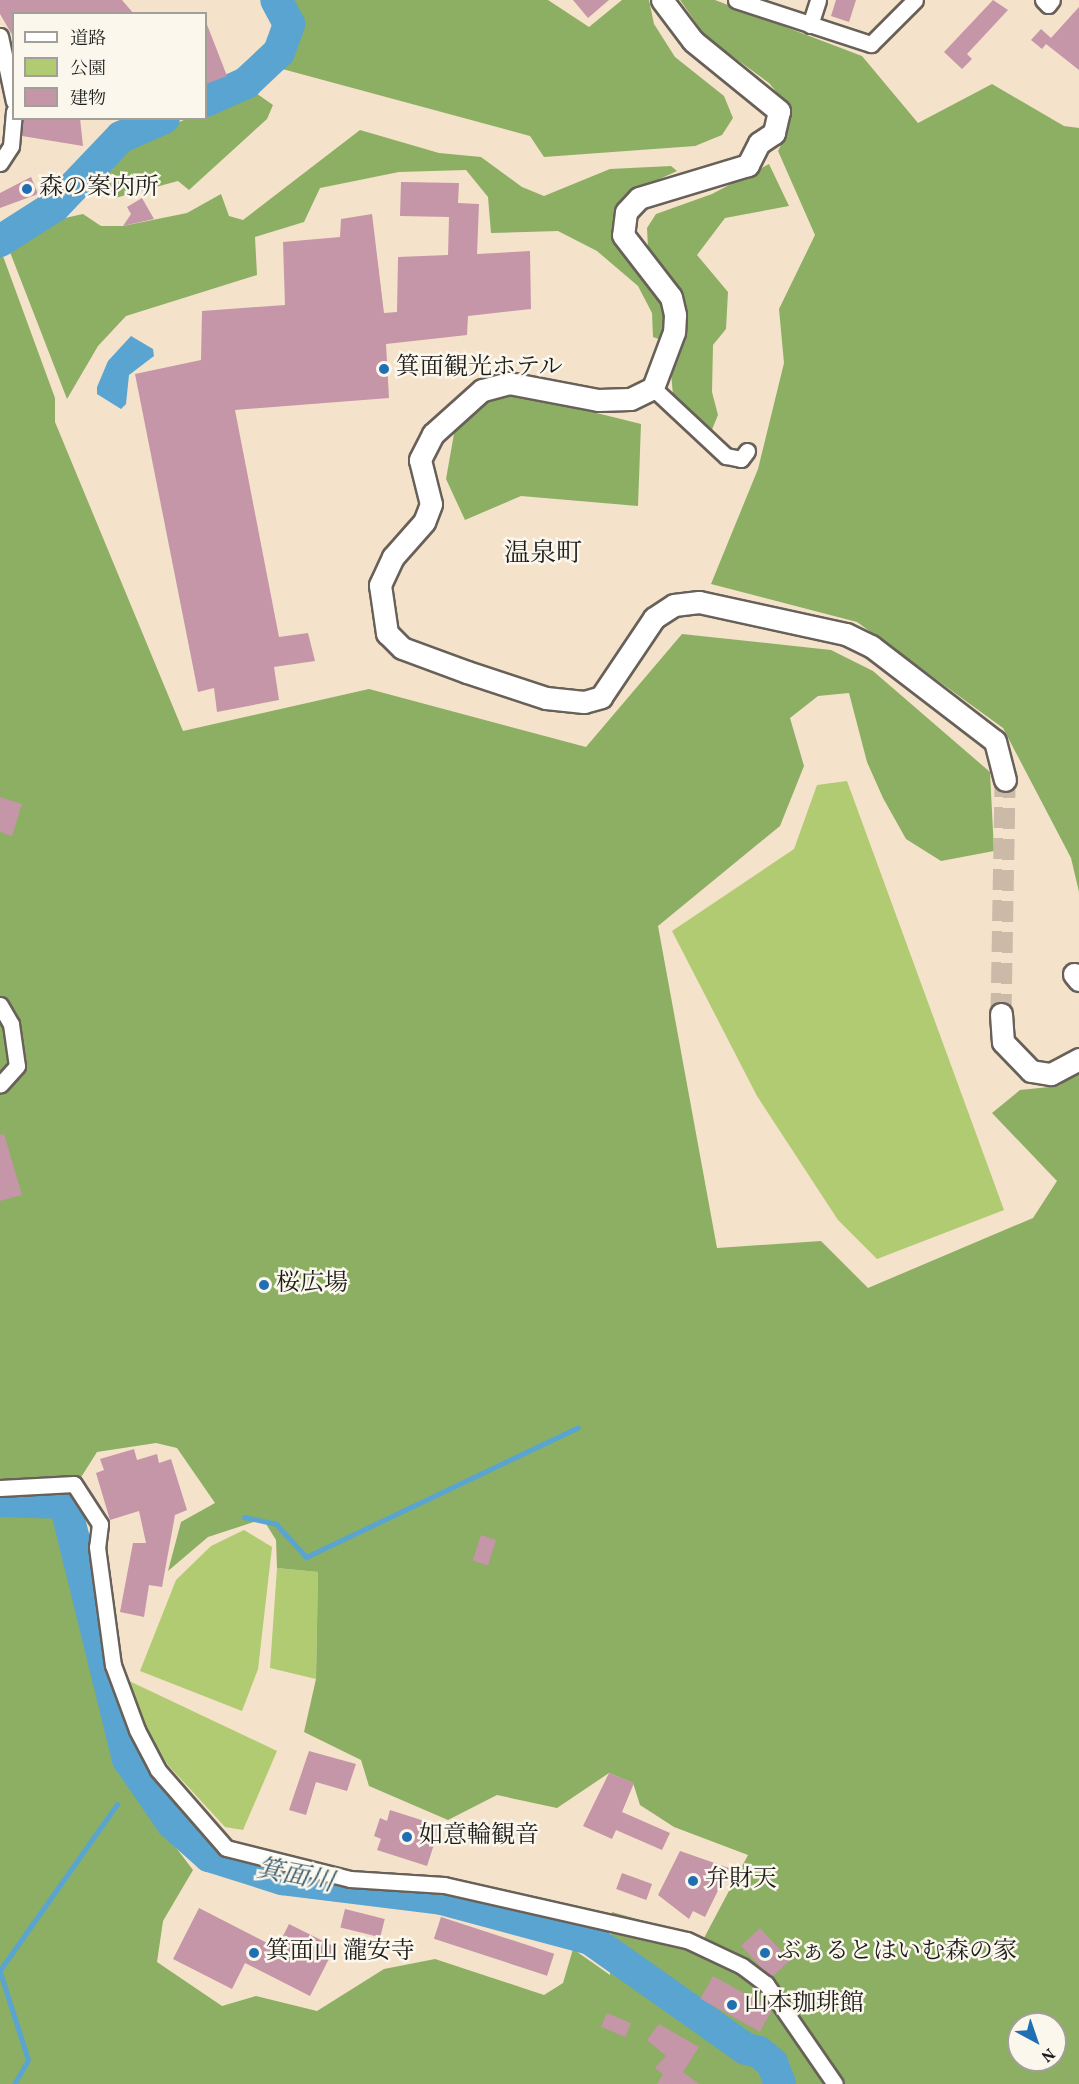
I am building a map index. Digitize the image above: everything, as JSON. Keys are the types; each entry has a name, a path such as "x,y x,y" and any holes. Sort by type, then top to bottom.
{"street":[{"path":"662,0 693,41 779,111 774,132 759,144 748,165 639,198 626,212 623,235 671,297 675,315 674,332 653,388 630,399 598,400 509,383 482,390 455,411 433,434 420,460 431,504 424,522 393,556 380,585 387,633 402,648 467,672 546,698 584,702 601,698 654,618 674,605 699,602 846,634 871,646 995,741 1005,780"},
{"path":"736,0 768,6 810,25 871,44 915,0"},
{"path":"810,25 818,0"},
{"path":"1043,0 1048,5 1052,0"},
{"path":"0,36 9,59 12,85"},
{"path":"0,163 11,146 13,120"},
{"path":"653,388 726,456 741,459 747,451"},
{"path":"0,1005 11,1024 16,1066 0,1085"},
{"path":"1000,1014 1003,1042 1031,1071 1051,1074 1079,1059"},
{"path":"0,1488 74,1484 100,1524 97,1547 113,1665 137,1730 158,1770 226,1848 350,1879 444,1885 687,1940 742,1966 766,1984 835,2084"}],"green space":[{"path":"284,0 548,0 589,27 622,0 649,0 654,24 675,57 724,96 733,118 722,135 695,146 544,157 530,136 275,67 286,55 295,22"},
{"path":"680,0 715,0 862,56 918,123 992,84 1064,126 1079,128 1079,892 1071,858 1003,728 857,622 711,584 758,469 784,363 779,309 815,235 778,151 788,131 789,107 769,83 706,37"},
{"path":"250,89 273,105 267,119 189,190 178,181 115,198 97,187 127,146 184,120 207,120 207,110"},
{"path":"360,130 439,153 481,157 522,187 544,196 610,169 671,166 677,171 638,189 618,217 666,300 664,341 653,337 652,313 638,286 597,251 558,231 491,233 488,197 466,170 399,172 320,188 304,222 255,237 257,275 126,316 98,346 67,399 8,247 47,222 83,214 101,226 123,226 187,213 221,194 229,216 243,220"},
{"path":"769,164 789,206 725,218 697,255 728,292 726,329 713,345 712,392 718,415 711,432 673,395 671,373 682,339 678,296 648,248 647,228 656,214 712,194"},
{"path":"0,248 55,398 55,422 183,731 369,689 586,747 682,634 831,650 873,671 990,772 994,851 941,861 906,839 883,798 867,762 849,693 818,696 790,718 804,766 780,826 658,926 717,1248 821,1241 868,1288 1033,1218 1057,1181 992,1113 1020,1090 1059,1086 1079,1068 1079,2084 0,2084","holes":["156,1443 177,1448 215,1503 181,1522 168,1571 208,1537 263,1519 276,1540 277,1568 318,1572 316,1679 304,1732 361,1760 369,1786 448,1820 497,1795 557,1808 609,1773 633,1783 640,1805 674,1827 748,1855 704,1938 612,1912 610,1975 573,1949 563,1983 544,1995 435,1959 384,1969 317,2011 256,1996 222,2006 157,1962 163,1921 193,1870 116,1769 61,1509 97,1452"]},
{"path":"524,395 641,424 638,506 521,496 465,520 446,479 455,428 488,398"},
{"path":"847,781 1004,1210 877,1259 838,1220 757,1096 672,931 794,849 817,785"},
{"path":"244,1530 272,1547 258,1669 242,1711 140,1671 176,1580 211,1546"},
{"path":"277,1568 318,1572 316,1679 270,1668"},
{"path":"127,1680 277,1751 243,1830 225,1827 168,1765 149,1738"}],"water":[{"path":"131,336 153,349 154,356 129,375 126,404 121,409 97,394 97,387 108,361"}],"building":[{"path":"0,0 122,0 132,12 12,12 12,35 0,14"},
{"path":"573,0 609,0 588,18"},
{"path":"836,0 856,0 849,22 831,16"},
{"path":"993,0 1008,10 967,54 972,59 962,69 944,52"},
{"path":"1079,7 1079,70 1046,44 1042,49 1031,40 1041,29 1051,38"},
{"path":"207,25 227,76 207,84"},
{"path":"23,120 80,120 83,146 22,136"},
{"path":"31,177 38,194 0,208 0,193"},
{"name":"箕面観光ホテル","path":"401,182 459,183 458,203 479,204 477,254 530,251 531,309 468,316 467,335 386,344 389,398 235,410 279,637 308,633 315,661 274,667 279,700 217,712 214,688 198,692 135,374 201,360 202,311 285,305 283,242 340,237 341,219 372,214 384,313 397,312 398,257 448,255 449,217 400,216"},
{"path":"142,198 154,219 123,226 131,214 127,207"},
{"path":"0,797 22,804 12,836 0,832"},
{"path":"4,1134 22,1195 0,1201 0,1135"},
{"path":"134,1449 137,1460 157,1454 159,1463 171,1459 187,1510 175,1515 162,1587 149,1585 144,1617 120,1612 133,1543 146,1543 139,1511 110,1520 96,1473 104,1470 100,1459"},
{"path":"481,1535 496,1540 488,1566 473,1561"},
{"path":"309,1751 356,1764 347,1791 316,1782 306,1815 289,1810"},
{"path":"609,1773 634,1783 622,1812 670,1833 662,1850 616,1830 612,1839 583,1826"},
{"name":"如意輪観音","path":"390,1810 440,1826 427,1866 377,1850 381,1839 374,1836 380,1818 387,1821"},
{"name":"弁財天","path":"680,1851 729,1868 705,1917 693,1911 689,1919 658,1895"},
{"path":"622,1873 652,1884 646,1900 616,1889"},
{"name":"箕面山 瀧安寺","path":"199,1908 277,1948 289,1924 335,1947 310,1996 245,1963 232,1989 173,1959"},
{"path":"345,1909 385,1919 380,1937 340,1927"},
{"path":"441,1917 554,1954 547,1976 434,1939"},
{"name":"ぶぁるとはいむ森の家","path":"760,1928 790,1960 771,1978 741,1946"},
{"name":"山本珈琲館","path":"713,1976 772,2009 760,2032 700,1999"},
{"path":"607,2013 631,2023 625,2037 601,2027"},
{"path":"659,2024 699,2047 683,2072 699,2084 657,2084 663,2074 655,2068 666,2056 647,2040"}],"waterway":[{"name":"箕面川","path":"207,101 246,83 279,52 289,24 276,0"},
{"name":"箕面川","path":"0,241 55,206 121,137 159,120"},
{"path":"244,1517 276,1524 306,1557 578,1427"},
{"name":"箕面川","path":"0,1501 65,1503 128,1759 172,1823 209,1856 282,1879 442,1899 590,1939 746,2049 759,2052 772,2063 780,2084"},
{"path":"0,1970 117,1804"},
{"path":"0,1972 28,2060 14,2084"}],"tunnel":[{"path":"1001,1014 1005,780"}],"place":[{"name":"森の案内所","path":"27,189"},
{"name":"箕面観光ホテル","path":"384,369"},
{"name":"桜広場","path":"264,1285"},
{"name":"如意輪観音","path":"407,1837"},
{"name":"弁財天","path":"693,1881"},
{"name":"箕面山 瀧安寺","path":"254,1953"},
{"name":"ぶぁるとはいむ森の家","path":"765,1953"},
{"name":"山本珈琲館","path":"732,2005"}],"district":[{"name":"温泉町","path":"543,555"}]}
